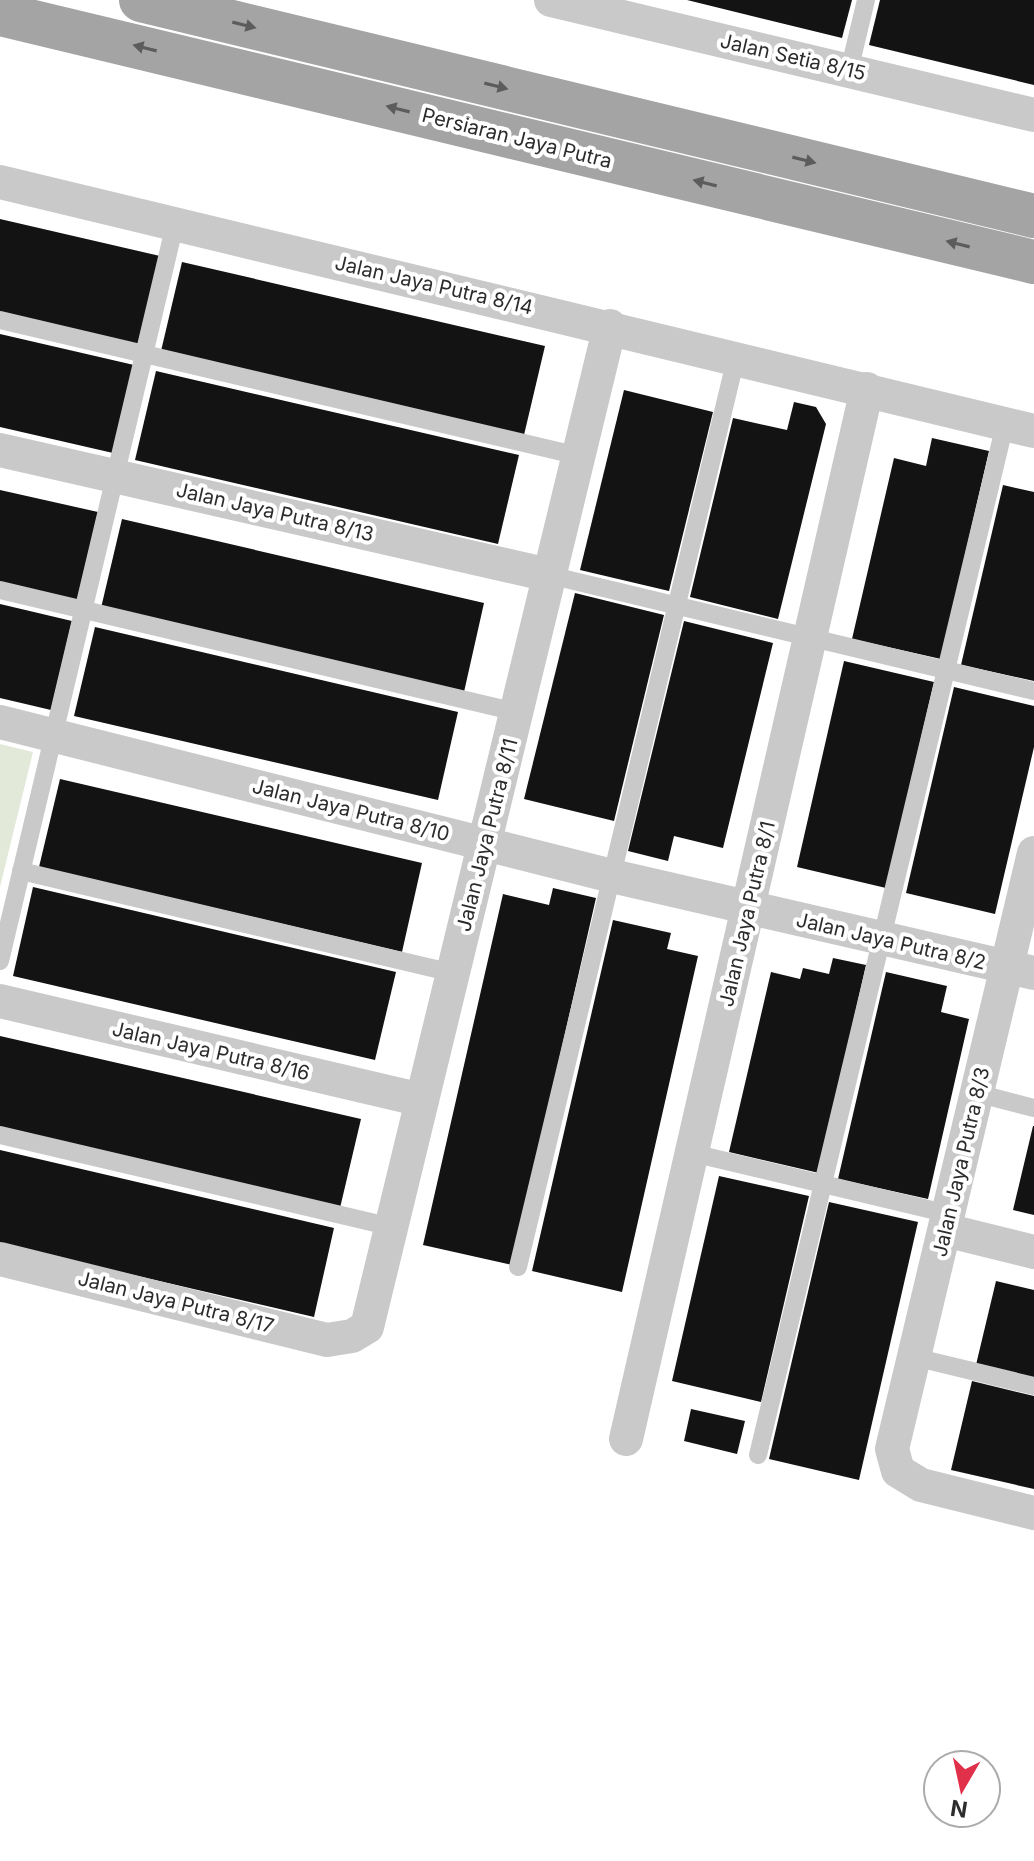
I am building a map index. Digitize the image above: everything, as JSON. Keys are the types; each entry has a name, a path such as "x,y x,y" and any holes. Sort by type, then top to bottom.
{"main road":[{"path":"141,0 1034,216"},
{"name":"Persiaran Jaya Putra","path":"0,14 1034,262"}],"street":[{"name":"Jalan Setia 8/15","path":"562,1 1034,115"},
{"name":"Jalan Jaya Putra 8/14","path":"0,182 610,326 1020,427"},
{"name":"Jalan Jaya Putra 8/11","path":"352,1336 367,1327 610,326"},
{"name":"Jalan Jaya Putra 8/1","path":"626,1439 867,389"},
{"name":"Jalan Jaya Putra 8/13","path":"0,450 549,575"},
{"name":"Jalan Jaya Putra 8/10","path":"0,722 748,908"},
{"name":"Jalan Jaya Putra 8/3","path":"1034,853 1020,970 976,1093 892,1449 898,1471 921,1485 1034,1513"},
{"name":"Jalan Jaya Putra 8/2","path":"748,908 1020,970"},
{"name":"Jalan Jaya Putra 8/16","path":"0,1001 422,1100"},
{"path":"947,1222 1034,1252"},
{"name":"Jalan Jaya Putra 8/17","path":"0,1259 327,1340 352,1336"}],"lane":[{"path":"849,71 866,0"},
{"path":"0,961 175,224"},
{"path":"0,320 579,456"},
{"path":"518,1267 736,358"},
{"path":"758,1455 946,670 1020,427"},
{"path":"549,575 1034,691"},
{"path":"0,590 516,712"},
{"path":"21,871 453,973"},
{"path":"976,1093 1034,1108"},
{"path":"0,1135 392,1227"},
{"path":"692,1153 823,1184 947,1222"},
{"path":"914,1357 1034,1386"}],"green space":[{"path":"0,744 33,752 0,887"}],"building":[{"path":"687,0 852,0 842,38"},
{"path":"880,0 1034,0 1034,85 869,45"},
{"path":"0,219 160,256 139,345 0,312"},
{"path":"182,262 545,346 524,435 161,351"},
{"path":"0,334 134,365 113,453 0,427"},
{"path":"156,371 519,455 498,544 135,460"},
{"path":"624,390 713,412 669,591 580,570"},
{"path":"794,402 816,407 826,424 778,619 690,597 733,418 787,430"},
{"path":"932,438 989,451 941,659 852,639 894,458 926,466"},
{"path":"1003,485 1034,492 1034,681 961,665"},
{"path":"0,490 98,512 77,601 0,583"},
{"path":"122,519 484,603 464,692 101,608"},
{"path":"575,593 664,615 614,821 524,799"},
{"path":"0,604 72,621 51,710 0,698"},
{"path":"684,621 773,643 723,848 674,836 668,861 628,851"},
{"path":"95,627 458,712 438,800 74,716"},
{"path":"844,661 934,682 886,888 797,867"},
{"path":"954,687 1034,706 1034,747 995,914 906,893"},
{"path":"60,779 422,863 402,952 39,867"},
{"path":"33,887 396,972 375,1060 13,976"},
{"path":"553,888 596,898 512,1265 423,1245 503,894 549,905"},
{"path":"613,920 671,933 667,949 698,956 622,1292 532,1271"},
{"path":"833,958 866,965 819,1173 729,1152 771,972 800,979 803,968 829,974"},
{"path":"886,972 947,986 941,1012 969,1019 928,1199 838,1179"},
{"path":"0,1036 361,1119 340,1208 0,1129"},
{"path":"1034,1126 1034,1215 1013,1210"},
{"path":"0,1150 334,1228 314,1317 0,1244"},
{"path":"719,1176 809,1196 761,1402 672,1381"},
{"path":"829,1202 918,1222 859,1480 769,1459"},
{"path":"996,1281 1034,1290 1034,1383 975,1369"},
{"path":"972,1381 1034,1396 1034,1489 951,1470"},
{"path":"691,1409 745,1421 737,1454 684,1441"}]}
